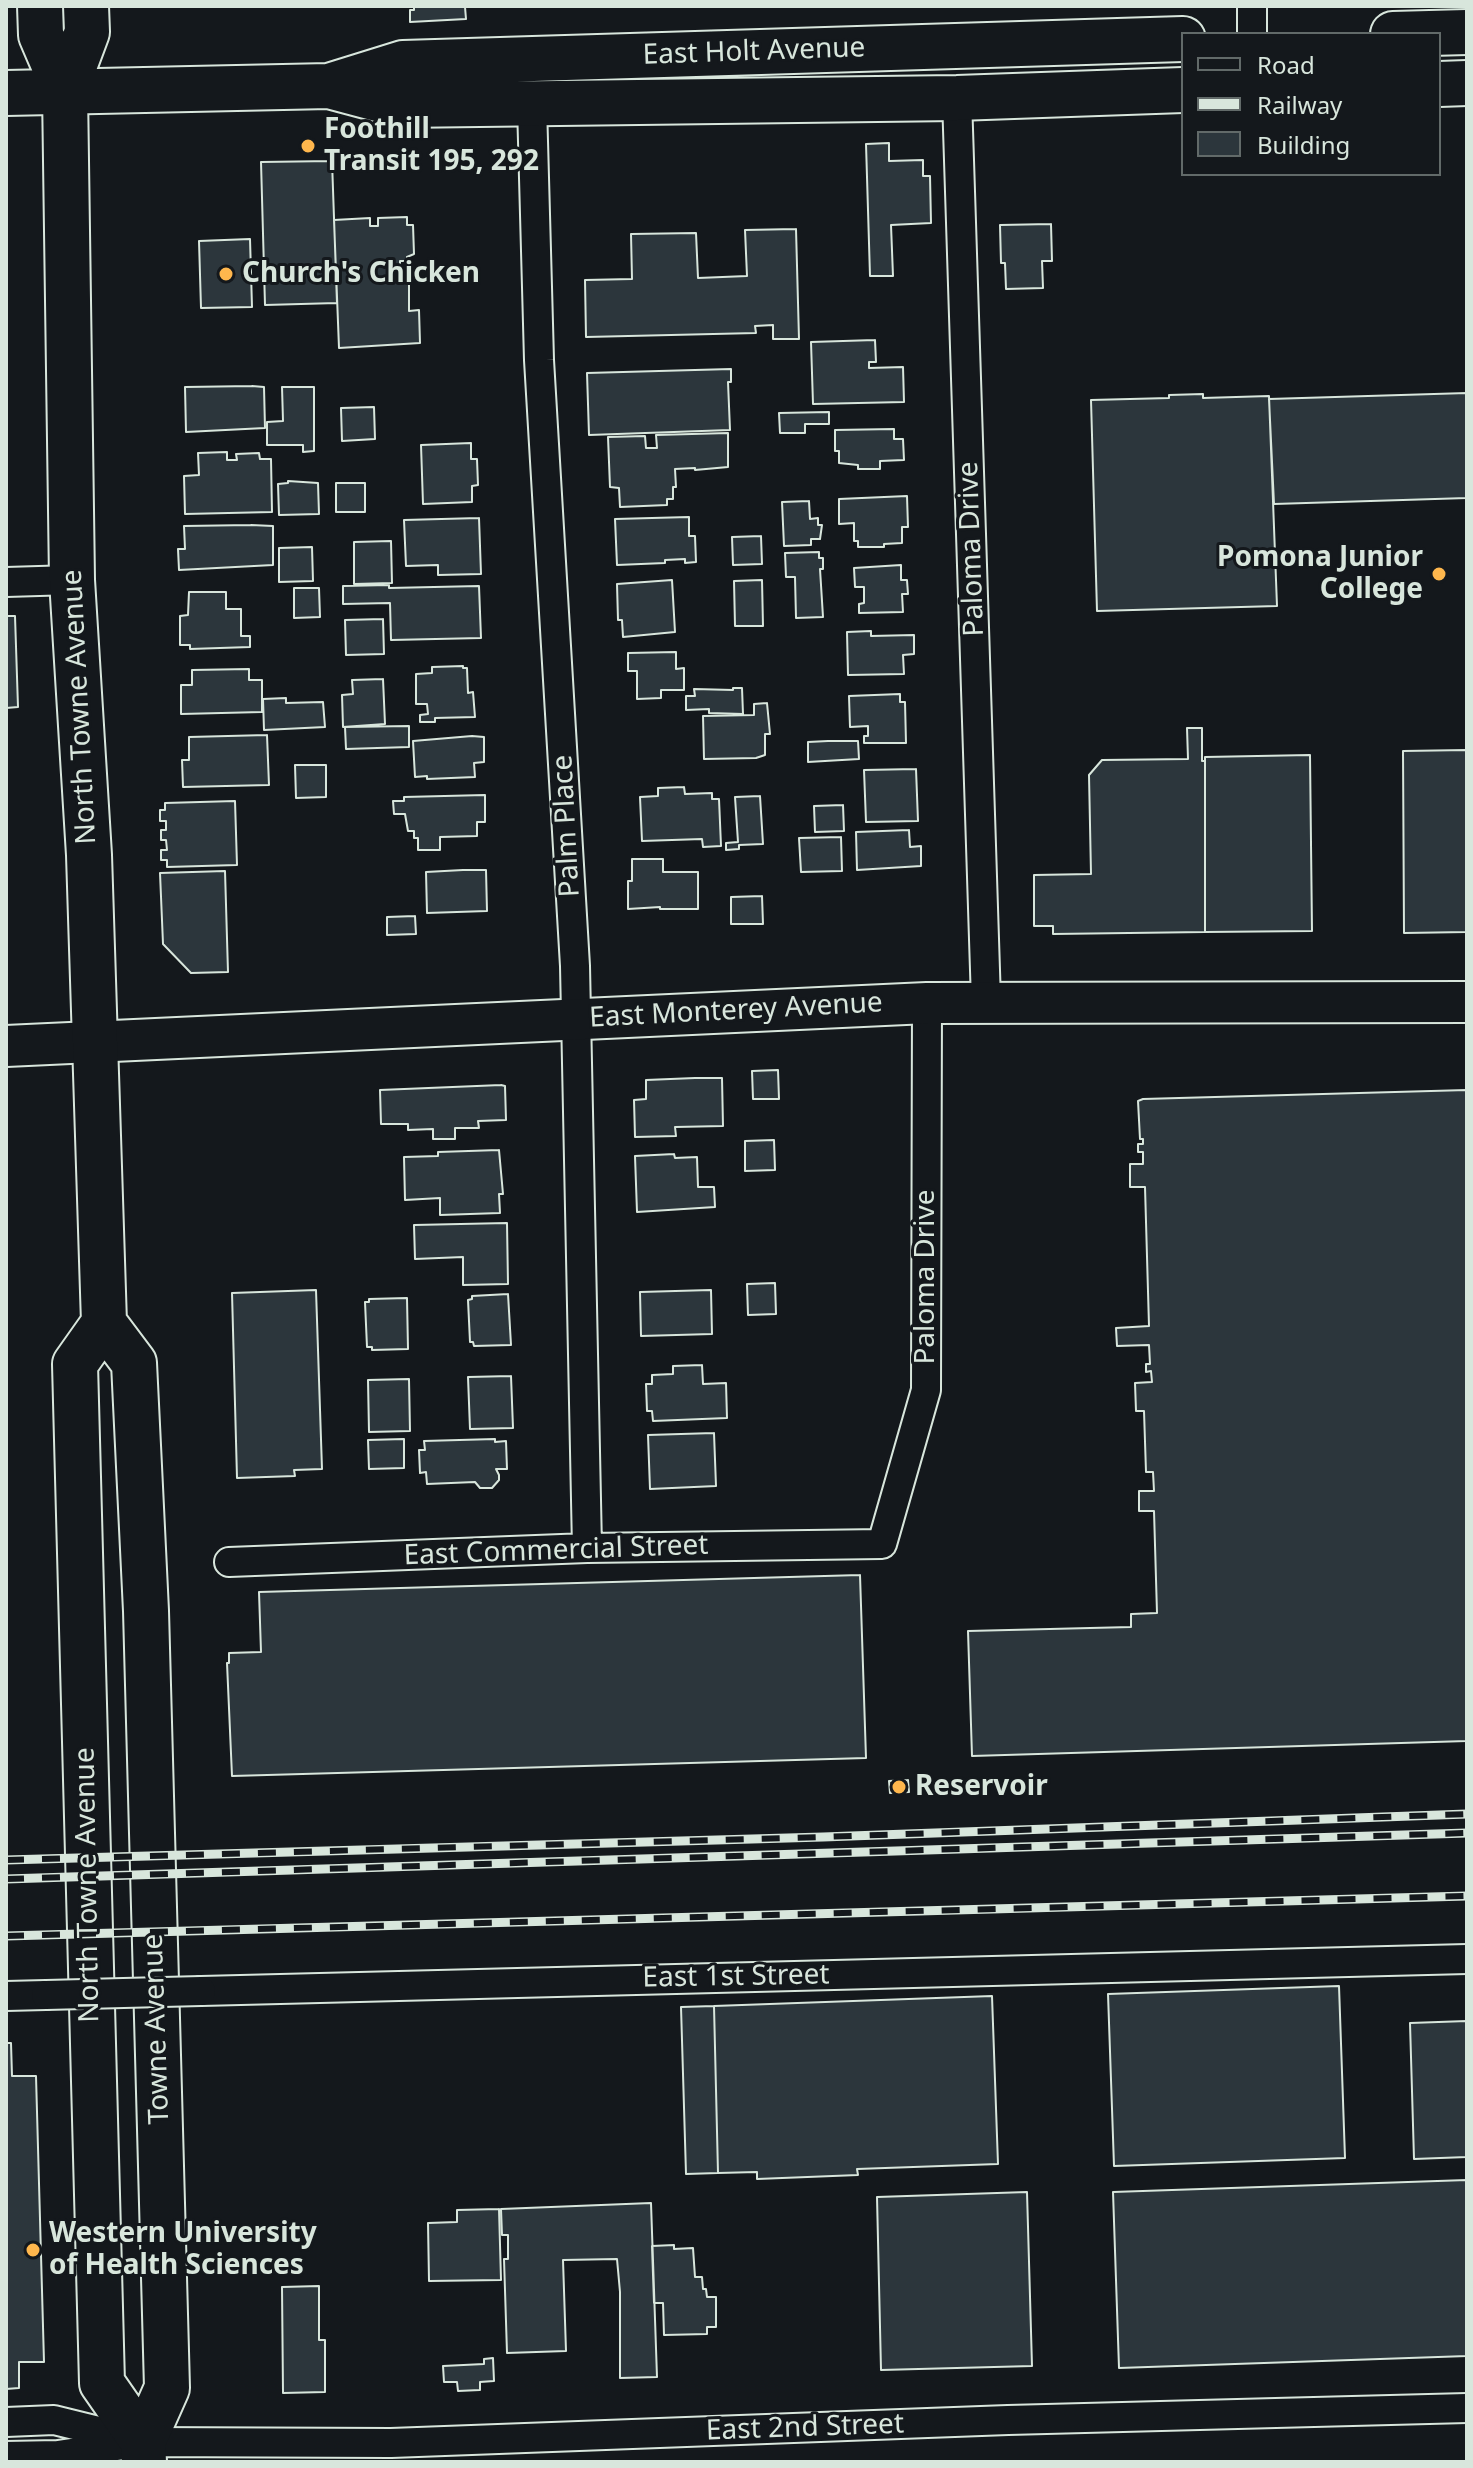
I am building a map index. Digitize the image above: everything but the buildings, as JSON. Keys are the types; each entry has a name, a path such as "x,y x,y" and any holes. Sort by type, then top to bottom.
{"main road":[{"name":"North Towne Avenue","path":"40,6 41,35 65,91"},
{"name":"North Towne Avenue","path":"86,6 87,32 65,91 72,580 89,855 104,1323 75,1364 101,2368 102,2383 143,2452"},
{"path":"1441,33 1467,32"},
{"name":"East Holt Avenue","path":"329,86 403,63 1181,39"},
{"path":"1441,84 1467,83"},
{"name":"East Holt Avenue","path":"6,93 329,86 400,105 532,105 957,98 1181,90"},
{"name":"Towne Avenue","path":"104,1323 134,1363 146,1611 167,2388 143,2452"}],"street":[{"path":"1252,6 1252,32"},
{"name":"Paloma Drive","path":"957,98 986,1001"},
{"name":"Palm Place","path":"532,105 539,360 577,1018 587,1548"},
{"path":"6,582 72,580"},
{"name":"East Monterey Avenue","path":"6,1046 986,1001 1467,1002"},
{"name":"Paloma Drive","path":"882,1544 926,1390 927,1003"},
{"name":"East Commercial Street","path":"229,1562 587,1548 882,1544"},
{"name":"East 1st Street","path":"6,1996 1467,1959"},
{"name":"East 2nd Street","path":"143,2452 1008,2420 1467,2408"},
{"path":"6,2422 54,2420 143,2452"},
{"path":"6,2456 143,2452"}],"railway":[{"path":"6,1860 823,1837 1467,1814"},
{"path":"6,1879 1467,1833"},
{"path":"6,1936 1467,1896"}],"place":[{"name":"Foothill Transit 195, 292","path":"308,146"},
{"name":"Church's Chicken","path":"226,274"},
{"name":"Pomona Junior College","path":"1439,574"},
{"name":"Reservoir","path":"899,1787"},
{"name":"Western University of Health Sciences","path":"33,2250"}]}
